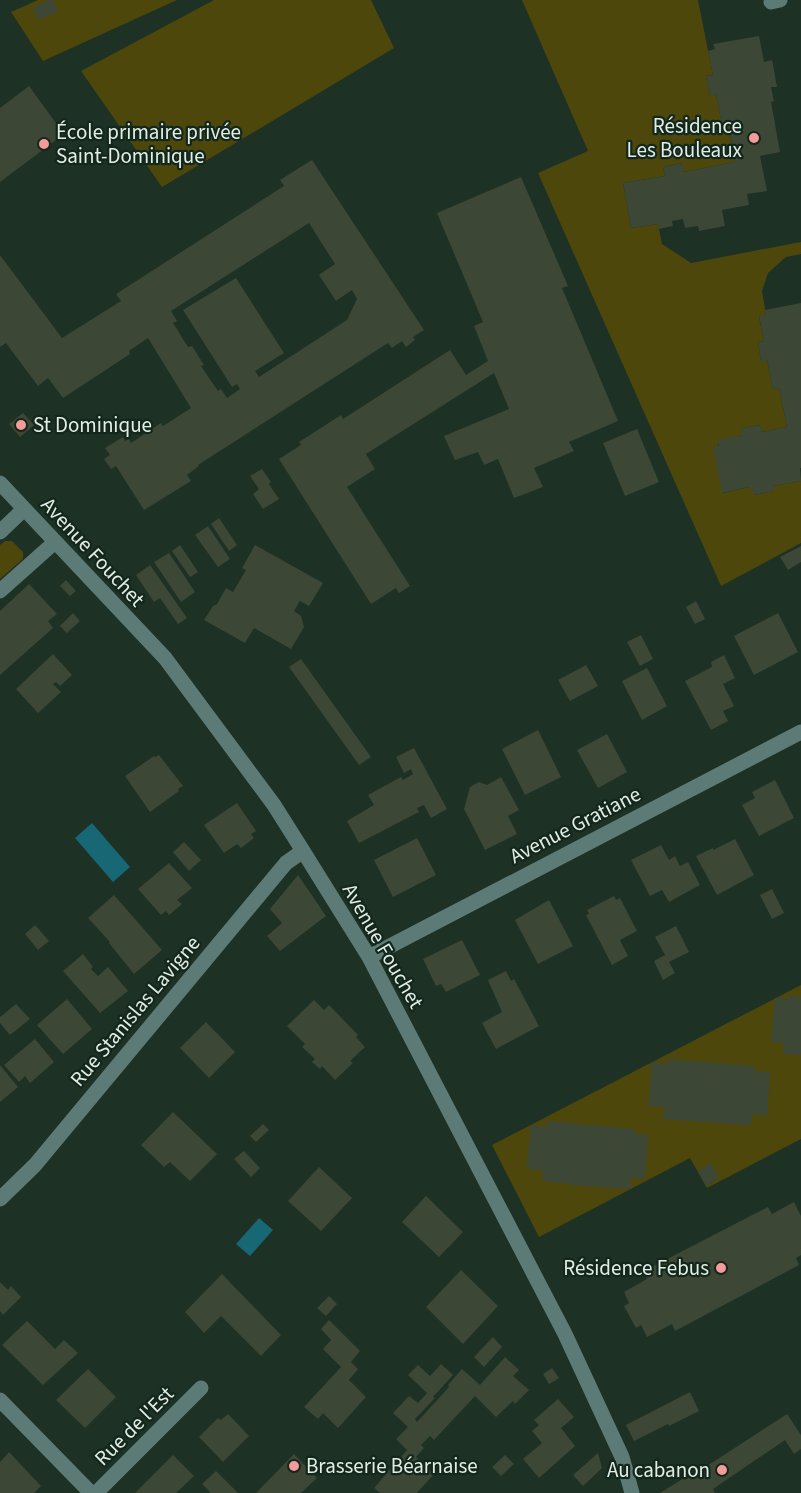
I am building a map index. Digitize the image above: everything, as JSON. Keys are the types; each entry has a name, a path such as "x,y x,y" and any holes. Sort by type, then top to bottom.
{"street":[{"name":"Avenue Fouchet","path":"0,483 165,658 274,805 303,851 369,957 565,1334 622,1457 632,1493"},
{"path":"0,532 24,509"},
{"path":"0,591 55,542"},
{"name":"Avenue Gratiane","path":"369,957 801,732"},
{"name":"Rue Stanislas Lavigne","path":"0,1199 35,1165 286,863 303,851"},
{"name":"Rue de l'Est","path":"96,1493 201,1388"},
{"path":"0,1400 91,1493"}],"shaded area":[{"path":"38,0 177,0 43,61 11,12"},
{"path":"214,0 371,0 394,48 162,187 81,71"},
{"path":"522,0 698,0 713,75 706,76 710,95 716,94 722,124 728,123 735,162 684,172 682,163 663,167 665,176 623,183 631,228 658,224 662,244 691,263 801,242 801,254 786,257 768,273 762,291 766,315 759,317 764,341 758,342 761,361 767,360 773,389 779,388 787,427 762,432 760,425 742,428 742,435 718,441 723,493 749,487 753,489 755,495 773,491 773,486 801,481 801,543 721,586 538,173 588,151"},
{"path":"5,541 12,541 23,552 23,559 0,579 0,545"},
{"path":"801,985 801,1139 707,1188 690,1158 539,1237 492,1145"}],"water":[{"path":"92,823 130,867 113,882 75,838"},
{"path":"259,1218 273,1230 250,1256 236,1244"}],"building":[{"path":"53,0 58,11 39,20 33,8"},
{"name":"Résidence Les Bouleaux","path":"759,36 764,62 772,60 777,87 771,87 774,101 771,102 780,152 760,156 767,191 747,194 749,205 722,210 725,226 699,231 698,226 685,228 683,219 672,221 673,226 659,229 658,224 631,228 623,183 665,176 663,167 683,163 684,172 735,162 728,123 722,125 716,94 710,96 706,76 713,75 708,51 715,49 713,44"},
{"path":"29,86 64,134 0,182 0,108"},
{"path":"312,160 424,330 413,337 415,340 406,347 402,341 392,348 388,343 198,465 187,475 191,481 144,510 116,466 111,469 104,459 110,455 105,448 123,437 125,441 129,439 131,443 161,423 163,426 191,408 148,338 129,351 130,354 63,398 48,378 38,386 6,343 0,347 0,255 62,338 121,301 116,294 284,186 280,180","holes":["309,223 335,264 319,275 336,301 352,290 357,299 347,320 259,377 255,371 284,353 236,278 183,310 232,387 237,384 240,389 227,398 221,389 218,391 201,366 204,365 192,346 188,347 173,323 177,321 171,311"]},
{"path":"521,177 568,286 562,288 618,421 569,442 574,451 534,468 543,487 514,498 498,459 484,465 478,452 455,460 444,436 509,409 494,373 366,454 375,469 347,487 410,586 399,593 396,588 371,604 279,459 301,445 299,442 341,415 343,419 450,350 466,375 488,361 474,326 483,322 437,213"},
{"path":"801,303 801,481 773,486 774,491 754,495 753,489 749,487 722,493 713,447 719,446 717,440 742,435 741,428 761,425 762,432 787,427 779,388 773,389 767,360 761,362 758,342 764,341 759,316 766,315 765,310"},
{"name":"St Dominique","path":"23,413 34,425 20,437 9,424"},
{"path":"637,429 659,482 625,496 603,443"},
{"path":"262,469 279,499 263,509 253,494 259,489 250,476"},
{"path":"219,518 237,545 229,551 211,524"},
{"path":"208,526 230,559 218,567 195,535"},
{"path":"180,545 198,572 190,577 172,551"},
{"path":"255,545 323,583 309,606 300,601 294,611 301,616 304,627 291,649 254,628 245,643 204,620 226,588 233,592 246,570 242,568"},
{"path":"801,546 801,562 788,570 780,557"},
{"path":"169,553 195,592 181,602 154,562"},
{"path":"150,565 187,618 178,624 160,598 154,602 136,575"},
{"path":"66,580 76,591 70,596 60,586"},
{"path":"29,584 57,614 48,621 53,628 0,675 0,611"},
{"path":"696,601 705,619 695,624 686,607"},
{"path":"73,613 80,621 67,633 60,626"},
{"path":"778,613 798,652 754,675 734,636"},
{"path":"641,635 653,659 640,666 627,642"},
{"path":"53,654 72,675 60,686 56,682 53,684 61,692 38,713 16,689"},
{"path":"724,655 735,678 723,684 734,706 723,711 728,721 711,730 685,681 712,667 711,662"},
{"path":"301,659 371,757 359,765 289,667"},
{"path":"586,665 598,686 570,701 558,680"},
{"path":"647,668 667,706 642,720 622,681"},
{"path":"538,730 561,777 525,795 502,749"},
{"path":"607,734 627,772 598,788 577,750"},
{"path":"414,748 447,809 431,818 424,805 417,808 419,812 359,843 347,821 374,805 368,795 401,777 403,780 413,774 411,769 404,773 396,757"},
{"path":"159,755 183,786 150,812 125,776"},
{"path":"501,777 519,810 508,816 517,834 485,850 464,809 470,787 479,782 487,785"},
{"path":"775,780 794,818 759,836 742,805 755,798 752,792"},
{"path":"237,803 256,831 251,834 254,838 241,848 237,844 224,853 204,825"},
{"path":"417,838 436,875 393,897 374,860"},
{"path":"735,839 754,875 717,895 696,856"},
{"path":"184,842 201,860 189,871 173,852"},
{"path":"661,845 669,860 675,856 680,866 688,862 700,885 669,902 662,890 650,896 631,860"},
{"path":"169,863 192,888 177,900 182,904 169,915 166,911 161,915 138,889"},
{"path":"298,875 326,916 280,951 267,936 282,923 270,909"},
{"path":"772,889 784,913 772,919 760,895"},
{"path":"114,895 162,950 134,974 88,918"},
{"path":"614,896 616,900 620,898 637,931 620,940 628,956 612,965 586,915 589,914 587,910"},
{"path":"549,900 573,946 538,964 515,920"},
{"path":"35,925 49,941 38,950 25,934"},
{"path":"676,926 689,952 669,962 675,973 663,980 654,961 665,955 655,937"},
{"path":"462,940 480,975 446,992 441,984 436,986 423,959"},
{"path":"83,954 93,967 91,969 98,976 108,967 128,991 100,1013 63,971"},
{"path":"506,971 511,981 514,979 539,1026 496,1049 482,1023 502,1012 488,980"},
{"path":"788,996 801,997 801,1055 783,1054 784,1043 771,1042 775,998 788,999"},
{"path":"67,999 92,1029 63,1054 37,1025"},
{"path":"314,1000 324,1010 329,1005 358,1035 356,1037 365,1047 350,1061 353,1063 335,1080 322,1066 320,1069 312,1062 315,1059 302,1047 305,1044 287,1026"},
{"path":"16,1004 30,1019 10,1035 0,1023 0,1017"},
{"path":"206,1022 235,1052 209,1078 180,1048"},
{"path":"35,1039 54,1062 30,1083 25,1076 19,1082 4,1065"},
{"path":"668,1059 755,1066 754,1071 770,1072 767,1116 752,1114 751,1125 663,1119 665,1107 648,1106 652,1062 668,1064"},
{"path":"0,1065 18,1087 0,1102"},
{"path":"173,1112 217,1154 190,1181 170,1162 164,1167 141,1145"},
{"path":"547,1121 635,1129 635,1134 648,1135 645,1179 631,1178 630,1189 542,1181 543,1170 527,1169 527,1164 531,1125 547,1127"},
{"path":"263,1124 269,1130 256,1142 250,1136"},
{"path":"244,1151 260,1168 251,1177 234,1159"},
{"path":"711,1163 719,1178 706,1186 698,1171"},
{"path":"319,1167 352,1198 321,1231 288,1201"},
{"path":"426,1196 463,1232 439,1257 402,1222"},
{"name":"Résidence Febus","path":"794,1202 801,1216 801,1255 796,1258 799,1265 675,1331 672,1324 647,1337 641,1325 636,1328 624,1306 629,1303 624,1292 647,1279 644,1271 768,1207 772,1214"},
{"path":"461,1270 498,1306 463,1344 426,1307"},
{"path":"222,1274 281,1335 261,1356 221,1316 204,1333 185,1312"},
{"path":"0,1282 8,1290 11,1286 21,1297 3,1315 0,1311"},
{"path":"329,1296 337,1304 326,1316 317,1308"},
{"path":"329,1320 360,1351 351,1362 358,1369 349,1380 366,1397 338,1428 323,1413 318,1419 304,1407 341,1367 323,1349 331,1340 321,1329"},
{"path":"27,1321 55,1349 64,1340 78,1353 43,1385 2,1345"},
{"path":"493,1337 502,1347 484,1367 474,1357"},
{"path":"505,1357 519,1370 513,1376 529,1390 515,1404 513,1401 496,1417 475,1396 434,1440 430,1436 421,1445 424,1448 416,1457 434,1474 417,1493 380,1493 374,1488 407,1450 396,1439 408,1427 393,1413 409,1396 418,1403 427,1393 408,1375 418,1365 430,1376 441,1364 453,1375 415,1419 417,1422 462,1369 480,1385"},
{"path":"552,1368 559,1378 549,1384 543,1374"},
{"path":"88,1369 116,1397 85,1428 56,1400"},
{"path":"690,1392 699,1411 634,1441 626,1425"},
{"path":"558,1399 574,1417 561,1428 575,1446 539,1478 523,1459 542,1443 532,1431 539,1425 534,1420"},
{"path":"228,1414 249,1436 223,1462 199,1437 218,1418 221,1420"},
{"path":"787,1414 801,1435 801,1449 794,1454 785,1440 713,1489 715,1493 660,1493 692,1473 693,1475"},
{"path":"9,1452 41,1486 34,1493 0,1493 0,1462"},
{"path":"598,1453 602,1468 583,1486 573,1475"},
{"name":"Brasserie Béarnaise","path":"294,1454 317,1478 301,1493 256,1493"},
{"path":"173,1455 194,1476 176,1493 135,1493"},
{"path":"505,1455 514,1464 501,1476 492,1467"},
{"path":"216,1471 238,1493 209,1493 202,1484"}],"place":[{"name":"Résidence Les Bouleaux","path":"754,138"},
{"name":"École primaire privée Saint-Dominique","path":"44,144"},
{"name":"St Dominique","path":"21,425"},
{"name":"Résidence Febus","path":"721,1268"},
{"name":"Brasserie Béarnaise","path":"294,1466"},
{"name":"Au cabanon","path":"722,1470"}]}
